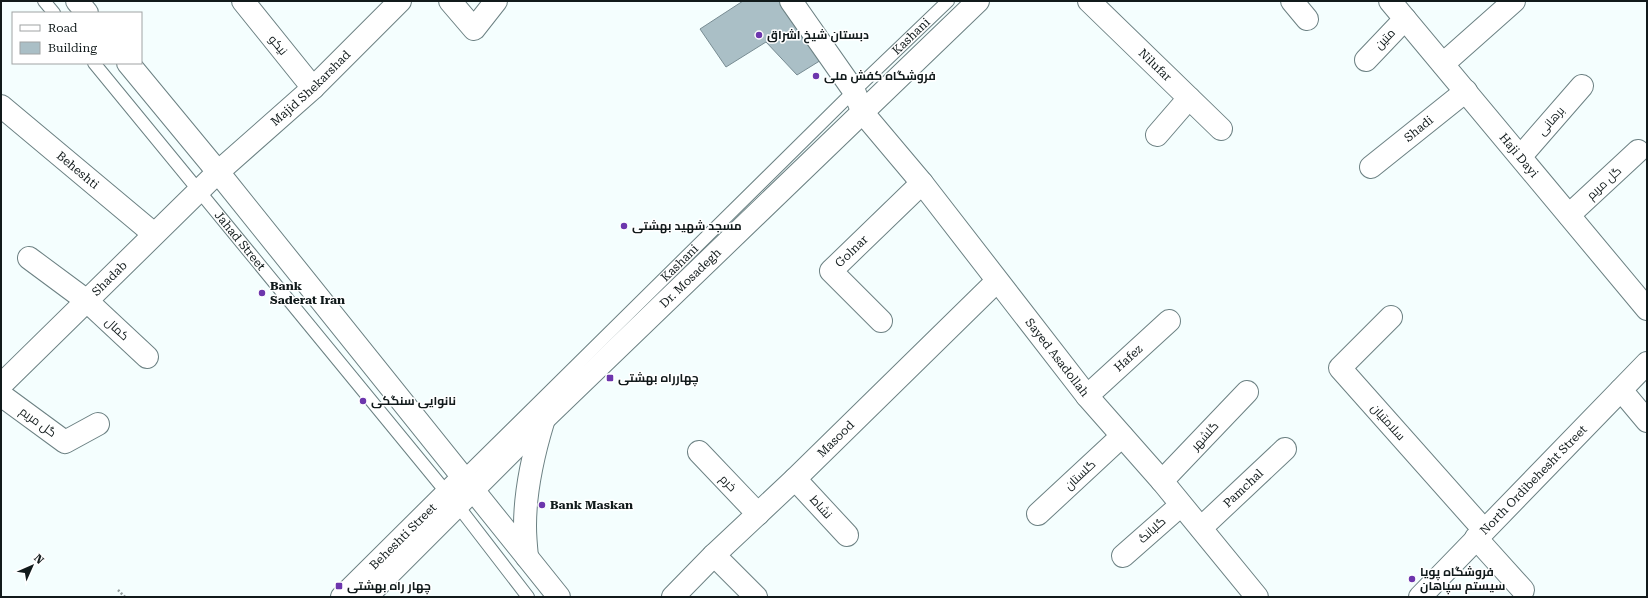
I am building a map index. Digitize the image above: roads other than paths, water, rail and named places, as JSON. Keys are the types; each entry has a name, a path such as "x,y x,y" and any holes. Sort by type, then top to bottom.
{"street":[{"path":"77,1 86,12"},
{"name":"نیکو","path":"243,1 313,88"},
{"name":"Majid Shekarshad","path":"218,172 313,88 400,1"},
{"path":"450,1 474,29 496,1"},
{"name":"Sayed Asadollah","path":"791,1 854,91 863,113 922,184 1087,396 1162,481 1257,597"},
{"name":"Dr. Mosadegh","path":"469,483 545,418 978,1"},
{"name":"Nilufar","path":"1088,1 1221,129"},
{"path":"1292,1 1307,19"},
{"name":"Haji Dayi","path":"1390,1 1466,90 1647,309"},
{"path":"1443,64 1514,1"},
{"name":"متین","path":"1366,60 1405,19"},
{"path":"129,64 218,172 559,597"},
{"name":"برهانی","path":"1521,156 1582,86"},
{"name":"Shadi","path":"1371,167 1466,90"},
{"path":"1157,135 1189,98"},
{"name":"Beheshti","path":"1,106 154,234"},
{"name":"گل مریم","path":"1569,214 1638,151"},
{"name":"Shadab","path":"1,385 218,172"},
{"name":"Golnar","path":"881,321 831,271 922,184"},
{"name":"کمال","path":"28,258 87,301 147,357"},
{"name":"Masood","path":"673,597 714,555 795,479 997,281"},
{"name":"سلامتیان","path":"1391,317 1340,368 1480,534"},
{"name":"Hafez","path":"1087,396 1169,321"},
{"name":"North Ordibehesht Street","path":"1420,597 1647,363"},
{"path":"1621,390 1647,421"},
{"name":"گلشهر","path":"1162,481 1247,392"},
{"name":"گل مریم","path":"1,395 65,442 98,424"},
{"path":"527,557 525,526 533,454 545,418"},
{"name":"گلستان","path":"1038,514 1122,436"},
{"name":"Pamchal","path":"1201,528 1285,449"},
{"name":"خرم","path":"699,452 758,514"},
{"name":"نشاط","path":"795,479 847,535"},
{"name":"Beheshti Street","path":"342,597 469,483"},
{"name":"Beheshti Street","path":"366,597 452,499"},
{"name":"گلبانگ","path":"1123,556 1181,505"},
{"path":"1480,534 1523,590"},
{"path":"714,555 756,597"}],"lane":[{"path":"44,1 53,12"},
{"name":"Kashani","path":"469,483 854,91 948,1"},
{"name":"Jahad Street","path":"95,64 452,499 528,597"}],"place":[{"name":"دبستان شیخ اشراق","path":"759,35"},
{"name":"فروشگاه کفش ملی","path":"816,76"},
{"name":"مسجد شهید بهشتی","path":"624,226"},
{"name":"Bank Saderat Iran","path":"262,293"},
{"name":"چهارراه بهشتی","path":"610,378"},
{"name":"نانوایی سنگکی","path":"363,401"},
{"name":"Bank Maskan","path":"542,505"},
{"name":"فروشگاه پویا سیستم سپاهان","path":"1412,579"},
{"name":"چهار راه بهشتی","path":"339,586"}]}
